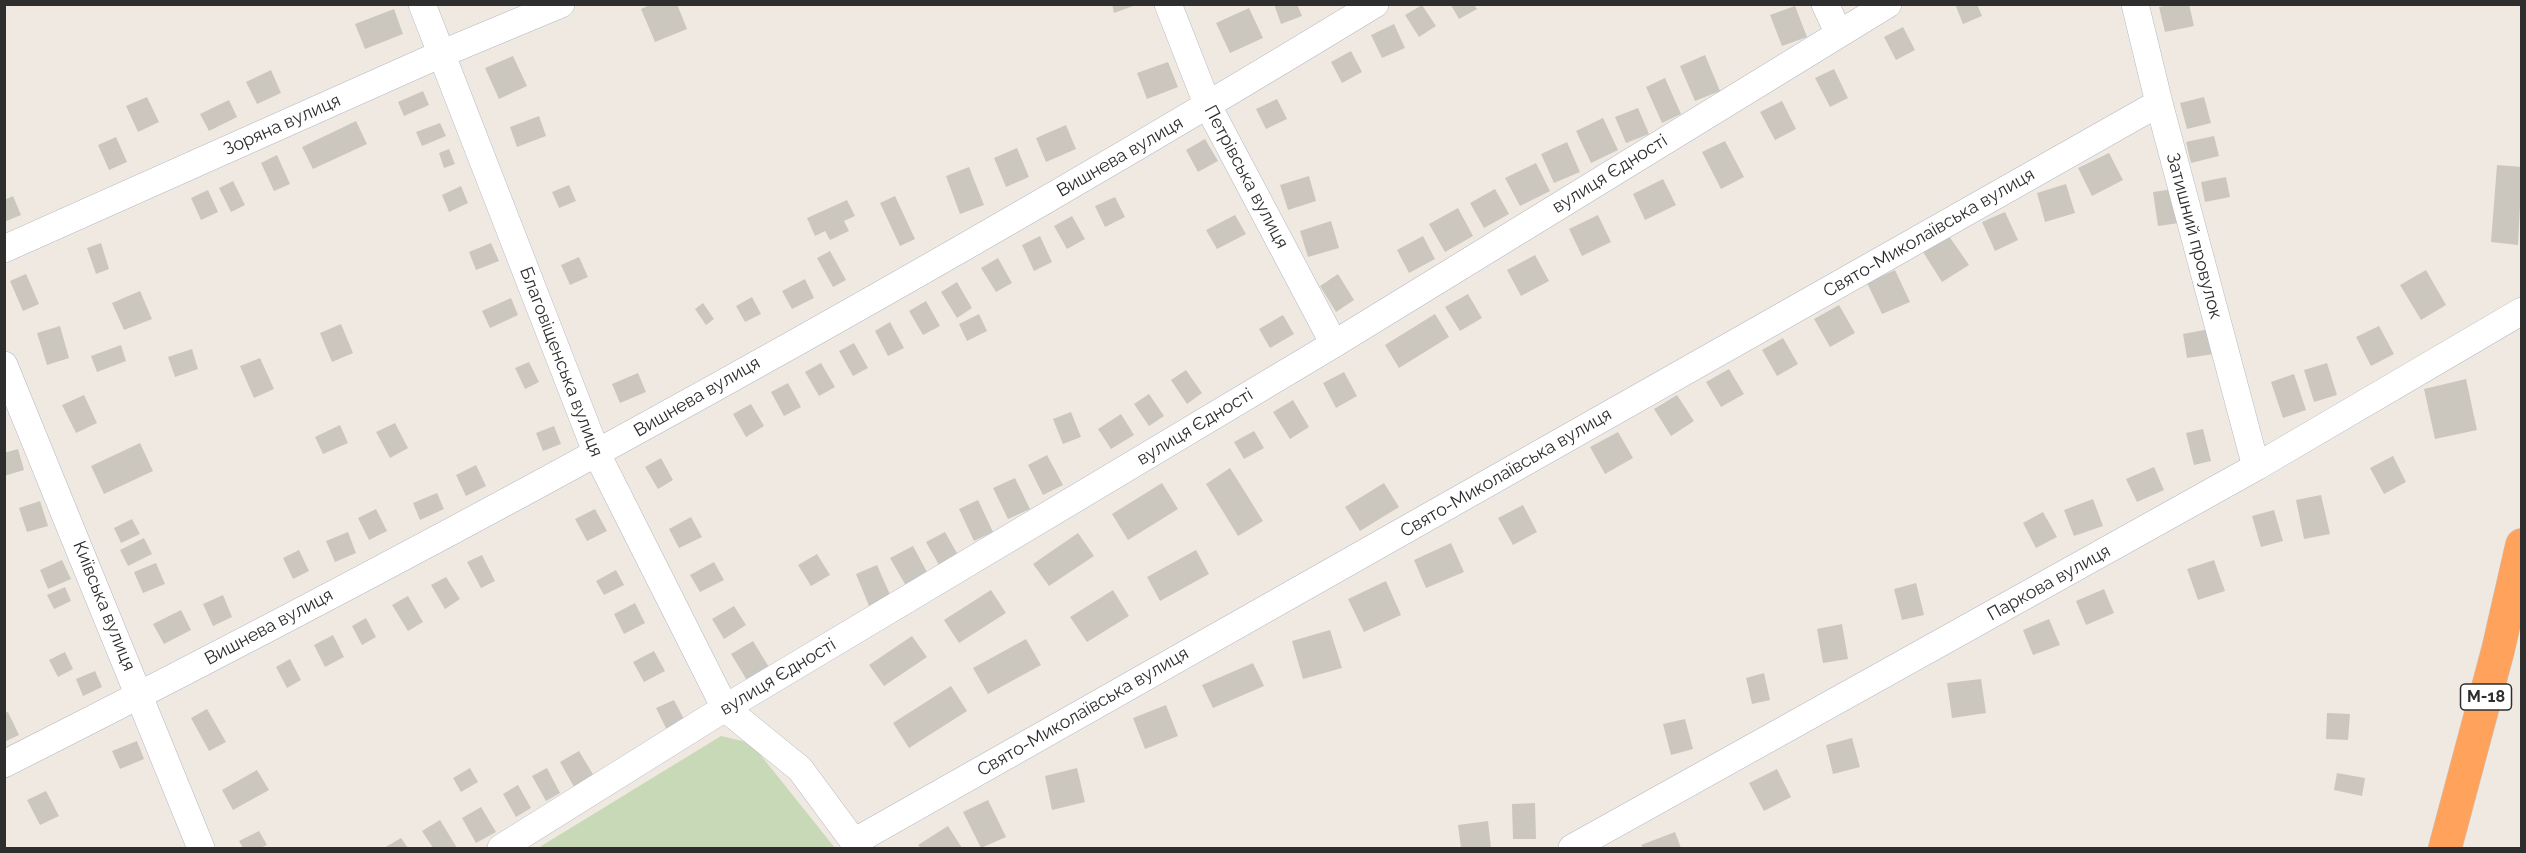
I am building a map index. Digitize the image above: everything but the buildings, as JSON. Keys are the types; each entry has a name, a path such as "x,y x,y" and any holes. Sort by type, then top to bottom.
{"highway":[{"name":"М-18","path":"2445,849 2498,650 2522,545"}],"street":[{"name":"Благовіщенська вулиця","path":"422,4 597,454 725,708"},
{"name":"Зоряна вулиця","path":"4,249 441,54 561,4"},
{"name":"Петрівська вулиця","path":"1168,4 1208,106 1334,344"},
{"name":"Вишнева вулиця","path":"4,764 140,695 597,454 1208,106 1376,4"},
{"path":"1825,4 1839,34"},
{"name":"вулиця Єдності","path":"501,849 725,708 1334,344 1888,4"},
{"name":"Затишний провулок","path":"2135,4 2158,104 2256,467"},
{"name":"Свято-Миколаївська вулиця","path":"854,845 2158,104"},
{"name":"Паркова вулиця","path":"1572,849 2256,467 2522,311"},
{"name":"Київська вулиця","path":"4,365 201,849"},
{"path":"725,708 800,769 854,845"}],"green space":[{"path":"721,736 751,743 835,848 538,848"}]}
